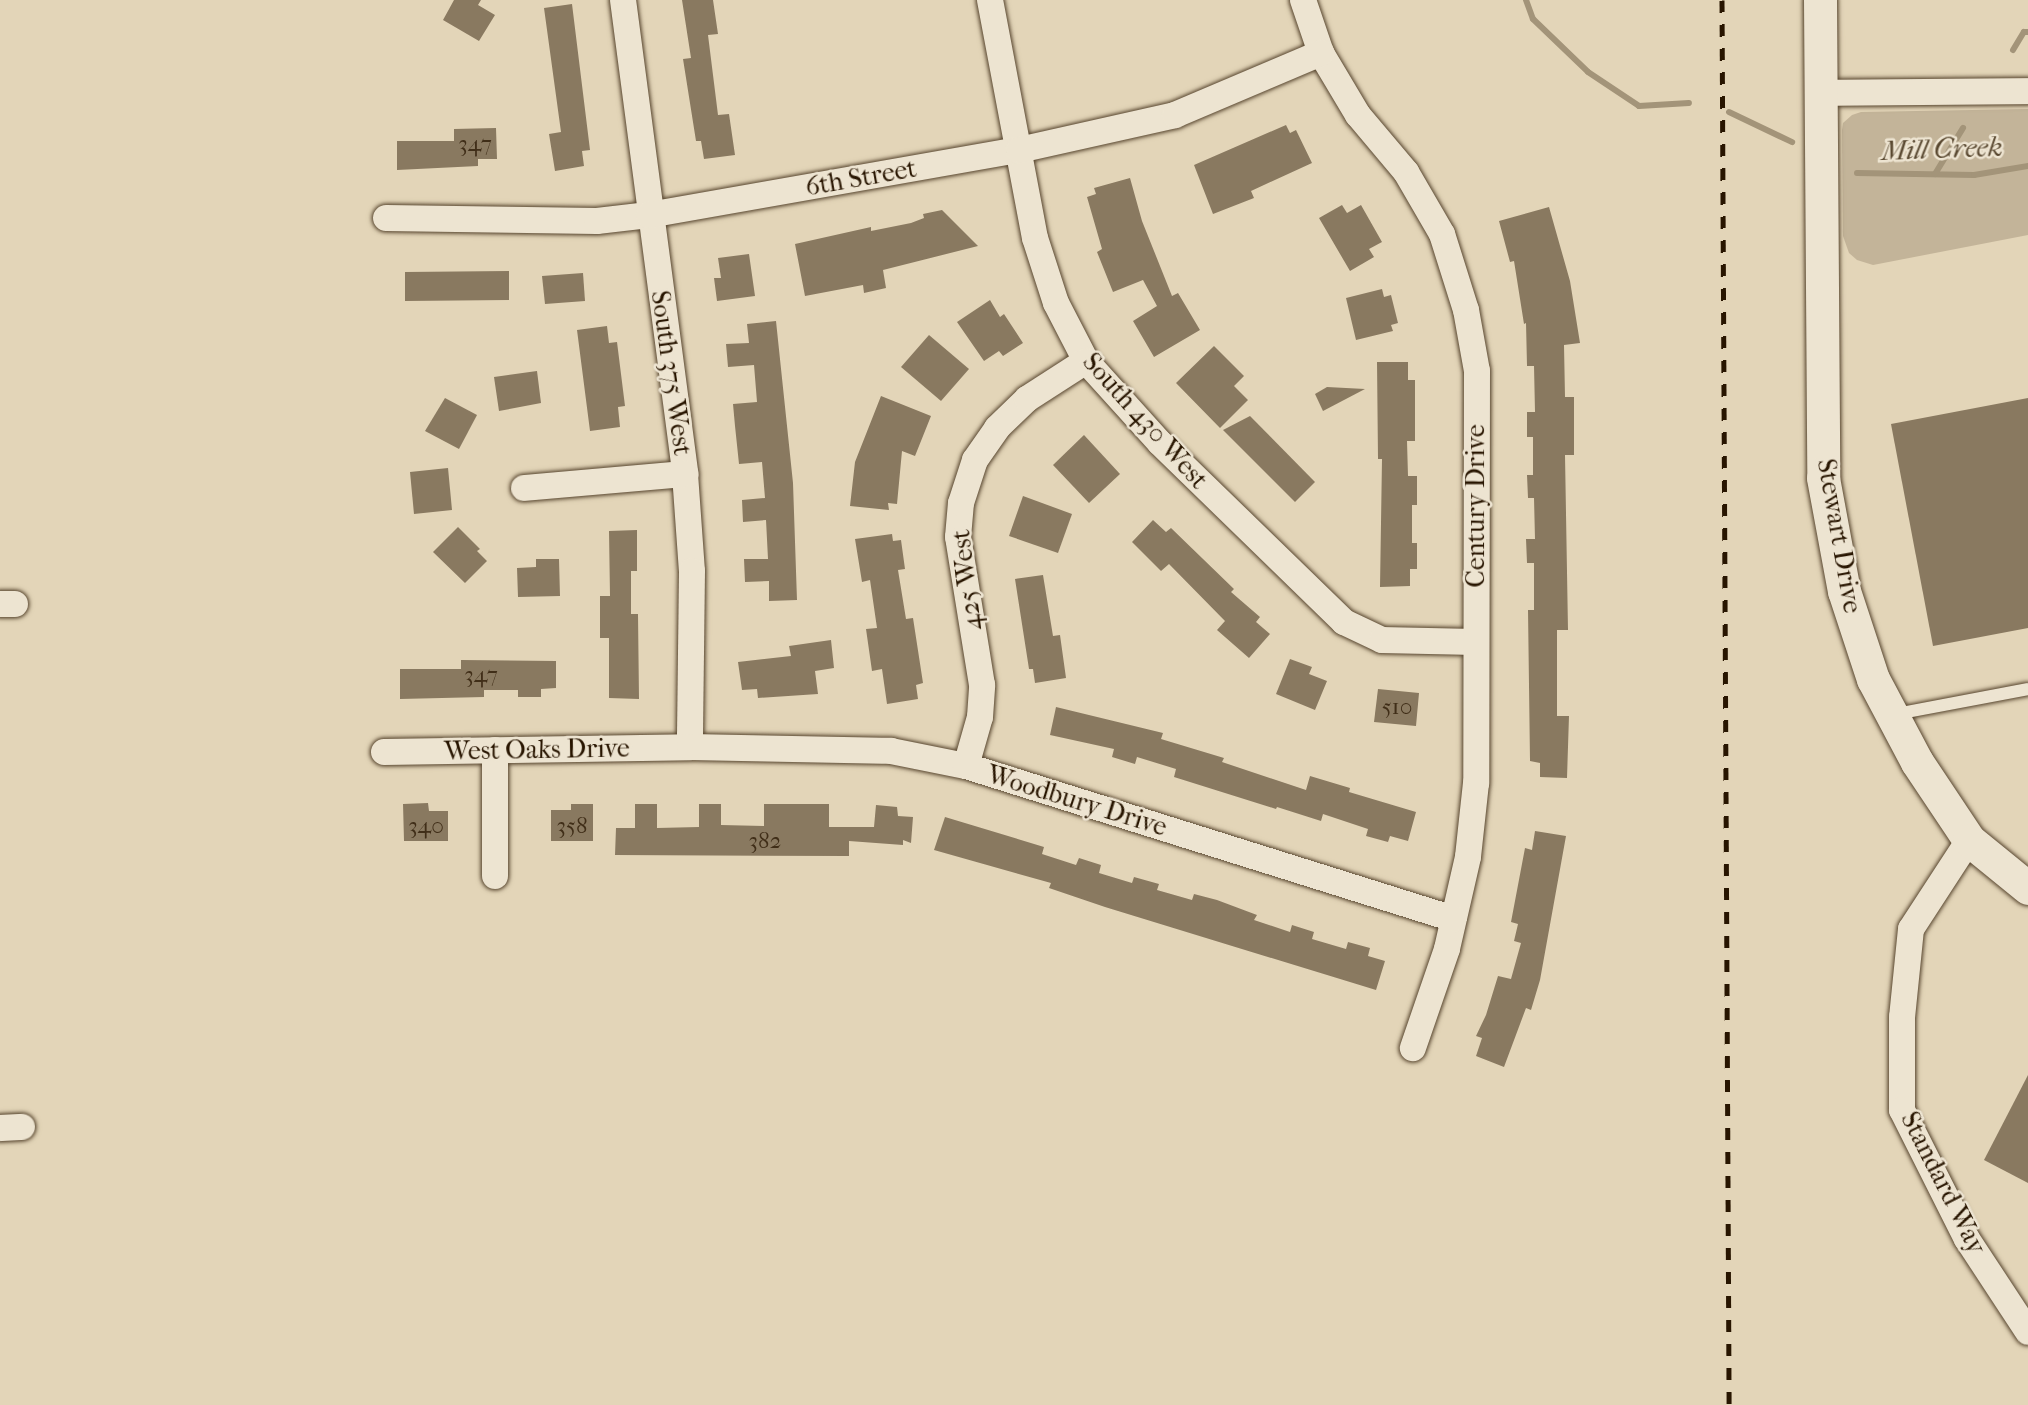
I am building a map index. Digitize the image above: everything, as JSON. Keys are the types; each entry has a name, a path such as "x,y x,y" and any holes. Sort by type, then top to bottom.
{"street":[{"name":"South 375 West","path":"623,0 649,215 685,474 692,571 690,747"},
{"name":"South 430 West","path":"990,0 1035,238 1056,303 1086,361 1160,443 1344,622 1382,639 1475,642"},
{"name":"Century Drive","path":"1303,0 1321,53 1358,115 1406,172 1442,234 1466,310 1477,370 1476,783 1468,857 1447,949 1413,1048"},
{"name":"Stewart Drive","path":"1820,0 1823,478 1844,592 1873,679 1917,762 1969,840 2028,888"},
{"name":"6th Street","path":"386,218 597,221 649,215 1019,150 1175,115 1321,53"},
{"path":"1819,93 2028,91"},
{"name":"425 West","path":"966,766 980,717 982,685 958,537 961,503 975,460 997,428 1027,398 1086,361"},
{"path":"524,488 685,474"},
{"name":"Woodbury Drive","path":"690,747 891,751 966,766 1454,919"},
{"name":"West Oaks Drive","path":"384,752 690,747"},
{"path":"495,750 495,876"},
{"name":"Standard Way","path":"1969,840 1911,929 1902,1017 1902,1110 1967,1239 2028,1332"},
{"name":"Standard Way","path":"1999,1286 2028,1313"}],"lane":[{"path":"1892,715 2028,690"}],"shaded area":[{"path":"2028,109 2028,235 1873,265 1857,260 1849,253 1843,236 1842,130 1843,123 1852,115 1861,112"}],"building":[{"path":"454,0 481,0 478,5 495,15 479,41 443,20"},
{"path":"682,0 713,0 718,34 708,35 718,115 729,114 735,155 704,159 701,141 696,141 683,59 691,58"},
{"path":"572,4 590,150 582,151 584,166 555,171 549,134 561,132 544,8"},
{"path":"1286,125 1290,133 1296,130 1312,163 1251,191 1254,198 1213,214 1194,165"},
{"path":"496,128 497,159 478,159 478,166 397,170 397,141 454,141 454,129"},
{"path":"1130,178 1142,221 1172,296 1178,293 1200,330 1154,357 1133,321 1157,306 1143,280 1113,292 1097,252 1102,249 1087,197 1096,194 1094,188"},
{"path":"1342,205 1347,213 1361,205 1382,242 1369,249 1374,257 1350,271 1319,218"},
{"path":"1549,207 1570,281 1580,343 1564,345 1565,397 1574,397 1574,455 1565,455 1568,630 1557,630 1557,716 1569,716 1567,778 1540,777 1540,763 1530,761 1528,610 1534,610 1534,563 1527,563 1526,539 1535,539 1534,498 1528,498 1527,475 1533,475 1533,437 1527,437 1527,412 1535,412 1534,366 1527,366 1526,323 1524,324 1514,261 1510,262 1499,221"},
{"path":"942,210 978,246 883,270 886,288 864,293 863,285 805,296 795,244 871,227 871,231 911,223 924,218 923,214"},
{"path":"749,254 755,296 717,301 714,278 721,278 718,258"},
{"path":"509,271 509,300 405,301 405,272"},
{"path":"583,273 585,301 545,304 542,276"},
{"path":"1382,289 1384,297 1391,295 1398,323 1391,325 1393,331 1356,340 1346,298"},
{"path":"990,300 1000,317 1004,314 1023,343 1003,356 999,351 984,361 957,322"},
{"path":"776,321 793,483 797,600 769,601 769,581 745,582 744,559 768,559 766,520 743,522 742,500 765,498 762,462 739,464 733,404 757,402 754,365 728,367 726,344 749,343 747,324"},
{"path":"607,326 609,343 617,342 625,406 618,407 620,427 590,431 577,330"},
{"path":"929,335 969,369 941,401 901,367"},
{"path":"1214,346 1244,376 1234,386 1248,400 1220,428 1176,383"},
{"path":"1377,362 1408,362 1408,380 1415,380 1415,441 1407,441 1408,476 1417,476 1417,505 1412,505 1412,543 1417,543 1417,569 1410,569 1410,586 1380,587 1382,459 1378,459"},
{"path":"537,371 541,403 499,411 494,377"},
{"path":"1327,387 1365,389 1323,411 1315,394"},
{"path":"881,396 931,416 915,456 902,451 897,504 888,503 889,510 850,506 855,462"},
{"path":"445,398 477,415 459,449 425,431"},
{"path":"2028,398 2028,628 1933,646 1891,424"},
{"path":"1250,416 1315,482 1295,502 1223,430"},
{"path":"1084,435 1120,474 1089,503 1053,465"},
{"path":"448,468 452,510 414,514 410,472"},
{"path":"1023,496 1072,514 1058,553 1009,536"},
{"path":"1153,520 1166,532 1171,528 1234,589 1231,592 1260,617 1256,622 1270,634 1249,658 1217,630 1225,621 1169,564 1161,571 1132,542"},
{"path":"458,527 480,549 477,551 487,561 465,583 433,552"},
{"path":"637,530 637,571 631,571 631,614 638,614 639,699 609,698 609,638 600,638 600,596 610,596 609,531"},
{"path":"892,534 893,541 901,540 905,569 898,570 906,619 913,618 923,683 916,685 918,699 887,704 882,669 872,671 866,629 877,628 870,580 862,582 855,539"},
{"path":"536,559 559,559 560,596 518,597 517,568 536,567"},
{"path":"1043,575 1053,636 1060,635 1066,678 1035,683 1033,669 1029,669 1015,579"},
{"path":"831,640 834,668 815,671 818,694 758,698 757,689 742,690 738,662 791,656 789,646"},
{"path":"1290,659 1312,667 1309,674 1327,681 1315,710 1276,694"},
{"path":"461,660 556,661 556,688 541,689 541,697 518,697 518,690 484,690 484,697 400,699 400,669 461,669"},
{"path":"1378,689 1419,693 1416,726 1374,722"},
{"path":"1056,707 1163,733 1161,739 1224,758 1222,762 1306,790 1310,776 1350,788 1349,792 1416,812 1408,841 1390,836 1388,842 1366,836 1368,829 1323,814 1321,821 1277,807 1276,809 1174,777 1176,769 1137,757 1135,764 1112,757 1114,749 1050,735"},
{"path":"428,803 429,811 448,811 448,841 404,841 403,804"},
{"path":"571,804 593,804 593,841 551,841 551,810 571,810"},
{"path":"635,804 657,804 657,828 699,827 699,804 721,804 721,825 764,826 764,804 829,804 829,827 874,827 876,805 897,807 898,816 913,817 911,843 903,840 903,845 849,841 849,856 615,855 616,828 635,828"},
{"path":"945,817 1044,847 1042,854 1076,865 1079,858 1101,865 1099,873 1132,883 1134,877 1159,884 1157,890 1192,900 1194,894 1217,900 1257,915 1254,920 1290,932 1292,925 1314,932 1312,939 1346,949 1348,942 1370,948 1368,956 1385,961 1376,990 1105,907 1049,888 1051,883 934,850"},
{"path":"1535,831 1566,836 1540,980 1531,1010 1526,1008 1504,1067 1476,1056 1482,1038 1476,1036 1486,1015 1498,976 1511,979 1521,943 1514,941 1518,924 1511,922 1525,848 1532,850"},
{"path":"2028,1075 2028,1183 1984,1160"}],"waterway":[{"name":"Mill Creek","path":"1526,0 1533,19 1588,72 1639,106 1689,103"},
{"path":"2013,50 2024,32 2028,32"},
{"name":"Mill Creek","path":"1729,112 1792,142"},
{"path":"1935,174 1963,128"},
{"name":"Mill Creek","path":"1857,173 1974,175 2028,166"}],"railway":[{"path":"1722,0 1729,1405"}]}
